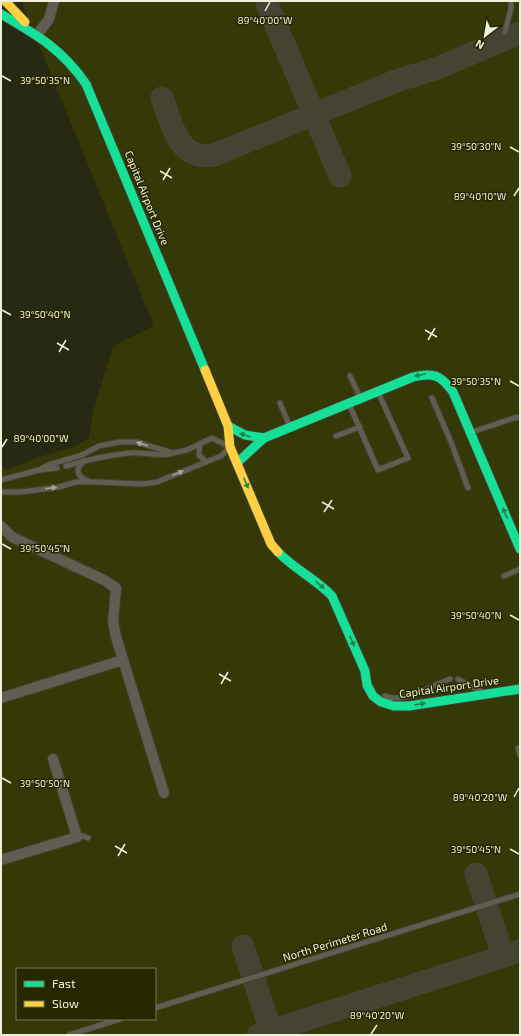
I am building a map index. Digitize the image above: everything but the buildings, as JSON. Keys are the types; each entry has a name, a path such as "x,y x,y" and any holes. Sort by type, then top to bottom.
{"street":[{"path":"4,1 24,19 35,33"},
{"path":"1,25 23,32 35,33 49,19 54,1"},
{"name":"Capital Airport Drive","path":"1,14 45,39 67,57 86,84 228,426 230,447 238,462 271,544 285,559 323,586 332,596 365,671 367,685 373,696 381,702 394,706 409,706 520,689"},
{"path":"238,462 264,438 413,377 428,373 437,375 448,384 453,392 520,549"},
{"path":"228,426 249,437 264,438"},
{"path":"1,526 12,537 104,580 116,588 113,622 116,637 164,793"},
{"path":"1,698 123,660"},
{"path":"1,860 76,837 53,759"}],"lane":[{"path":"505,32 511,8 511,1"},
{"path":"350,376 361,398"},
{"path":"349,404 378,470 408,458 378,392"},
{"path":"432,398 468,488"},
{"path":"280,404 290,427"},
{"path":"471,432 520,417"},
{"path":"336,436 360,427"},
{"path":"1,492 21,492 59,487 76,482 142,484 157,482 221,456 230,447 212,438 181,452 160,456 131,453 84,461 66,466"},
{"path":"39,470 48,464 82,455 99,446 120,442 136,442 173,453"},
{"path":"200,444 199,455 206,462"},
{"path":"82,455 84,461"},
{"path":"84,461 78,467 77,471 80,476 90,482"},
{"path":"1,480 39,470 51,470 57,468"},
{"path":"504,576 520,569"},
{"path":"365,671 374,685"},
{"path":"458,679 485,694"},
{"path":"378,692 388,698 405,696 450,680"},
{"path":"518,748 520,755"},
{"path":"76,837 84,836 88,838"},
{"name":"North Perimeter Road","path":"156,1008 520,894"},
{"path":"69,1035 117,1020"}],"shaded area":[{"path":"21,1 520,1 520,1035 1,1035 1,466 6,470 42,456 71,448 89,438 93,412 113,346 154,326"}],"taxiway":[{"path":"267,4 340,176"},
{"path":"162,98 173,129 184,147 192,153 202,156 214,155 396,81 435,69 520,33"},
{"path":"476,874 503,956"},
{"path":"243,946 271,1031 264,1035"},
{"path":"258,1035 520,951"}],"traffic: fast":[{"path":"1,14 37,36 58,52 68,61 86,84 205,370"},
{"path":"238,462 264,438 413,377 426,375 436,376 449,386 453,392 520,549"},
{"path":"228,426 245,435 264,438"},
{"path":"278,552 332,596 365,671 367,685 373,696 381,702 394,706 409,706 520,689"}],"traffic: slow":[{"path":"5,1 25,22"},
{"path":"205,370 228,426 230,447 271,544 278,552"}]}
